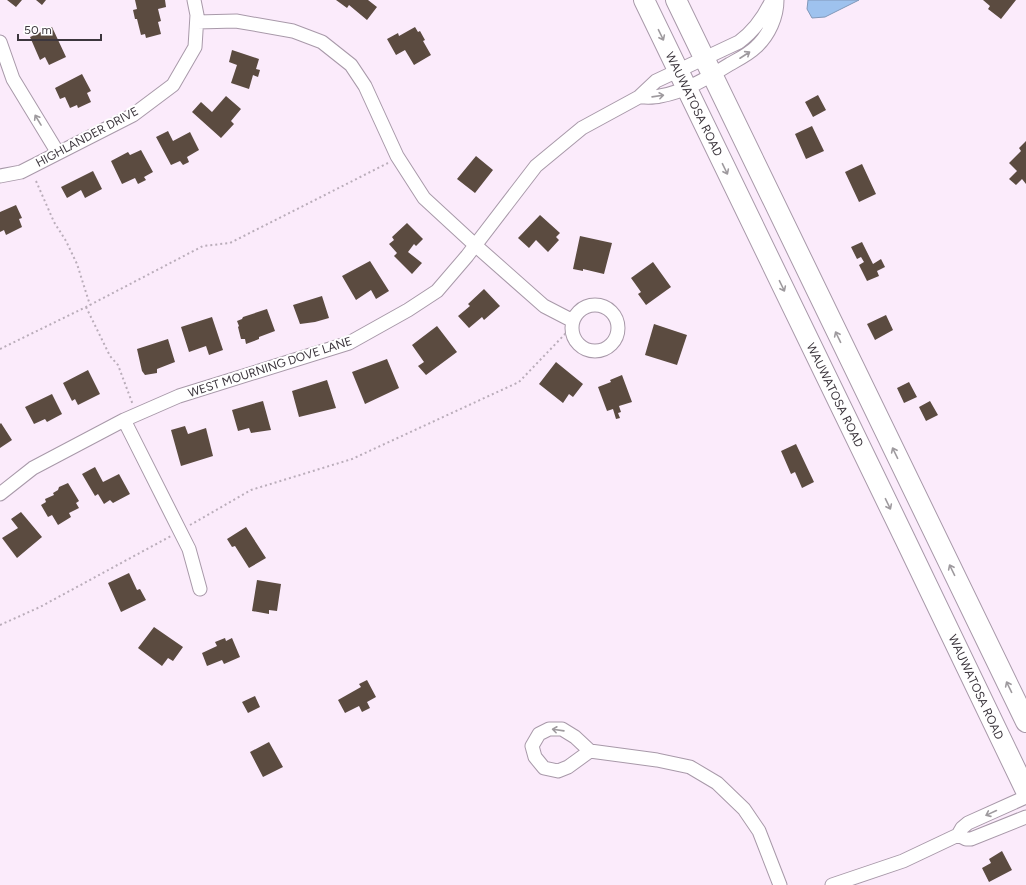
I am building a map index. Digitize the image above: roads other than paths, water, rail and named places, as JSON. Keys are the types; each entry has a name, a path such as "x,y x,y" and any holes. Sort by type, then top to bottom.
{"main road":[{"name":"WAUWATOSA ROAD","path":"644,0 1026,791"},
{"path":"676,0 1026,722"}],"street":[{"name":"HIGHLANDER DRIVE","path":"0,176 21,172 133,115 174,85 195,47 197,15 194,0"},
{"path":"639,97 656,81 682,80 708,67 747,36 760,21 772,0"},
{"path":"639,97 660,96 682,80 708,67 748,54 760,43 772,24 777,0"},
{"path":"197,22 236,21 293,31 322,42 351,65 365,86 398,158 424,198 544,306 573,326"},
{"path":"0,42 12,80 58,153"},
{"name":"WEST MOURNING DOVE LANE","path":"0,494 33,468 124,420 179,396 349,343 408,310 438,291 536,166 582,128 639,97"},
{"path":"124,420 189,549 200,589"},
{"path":"590,751 657,760 690,767 717,782 744,809 758,832 780,885"},
{"path":"832,885 903,860 958,835 962,828 968,823 1026,797"},
{"path":"958,835 966,840 971,839 1026,817"}],"water":[{"path":"808,0 859,0 825,17 812,18 807,9"}]}
